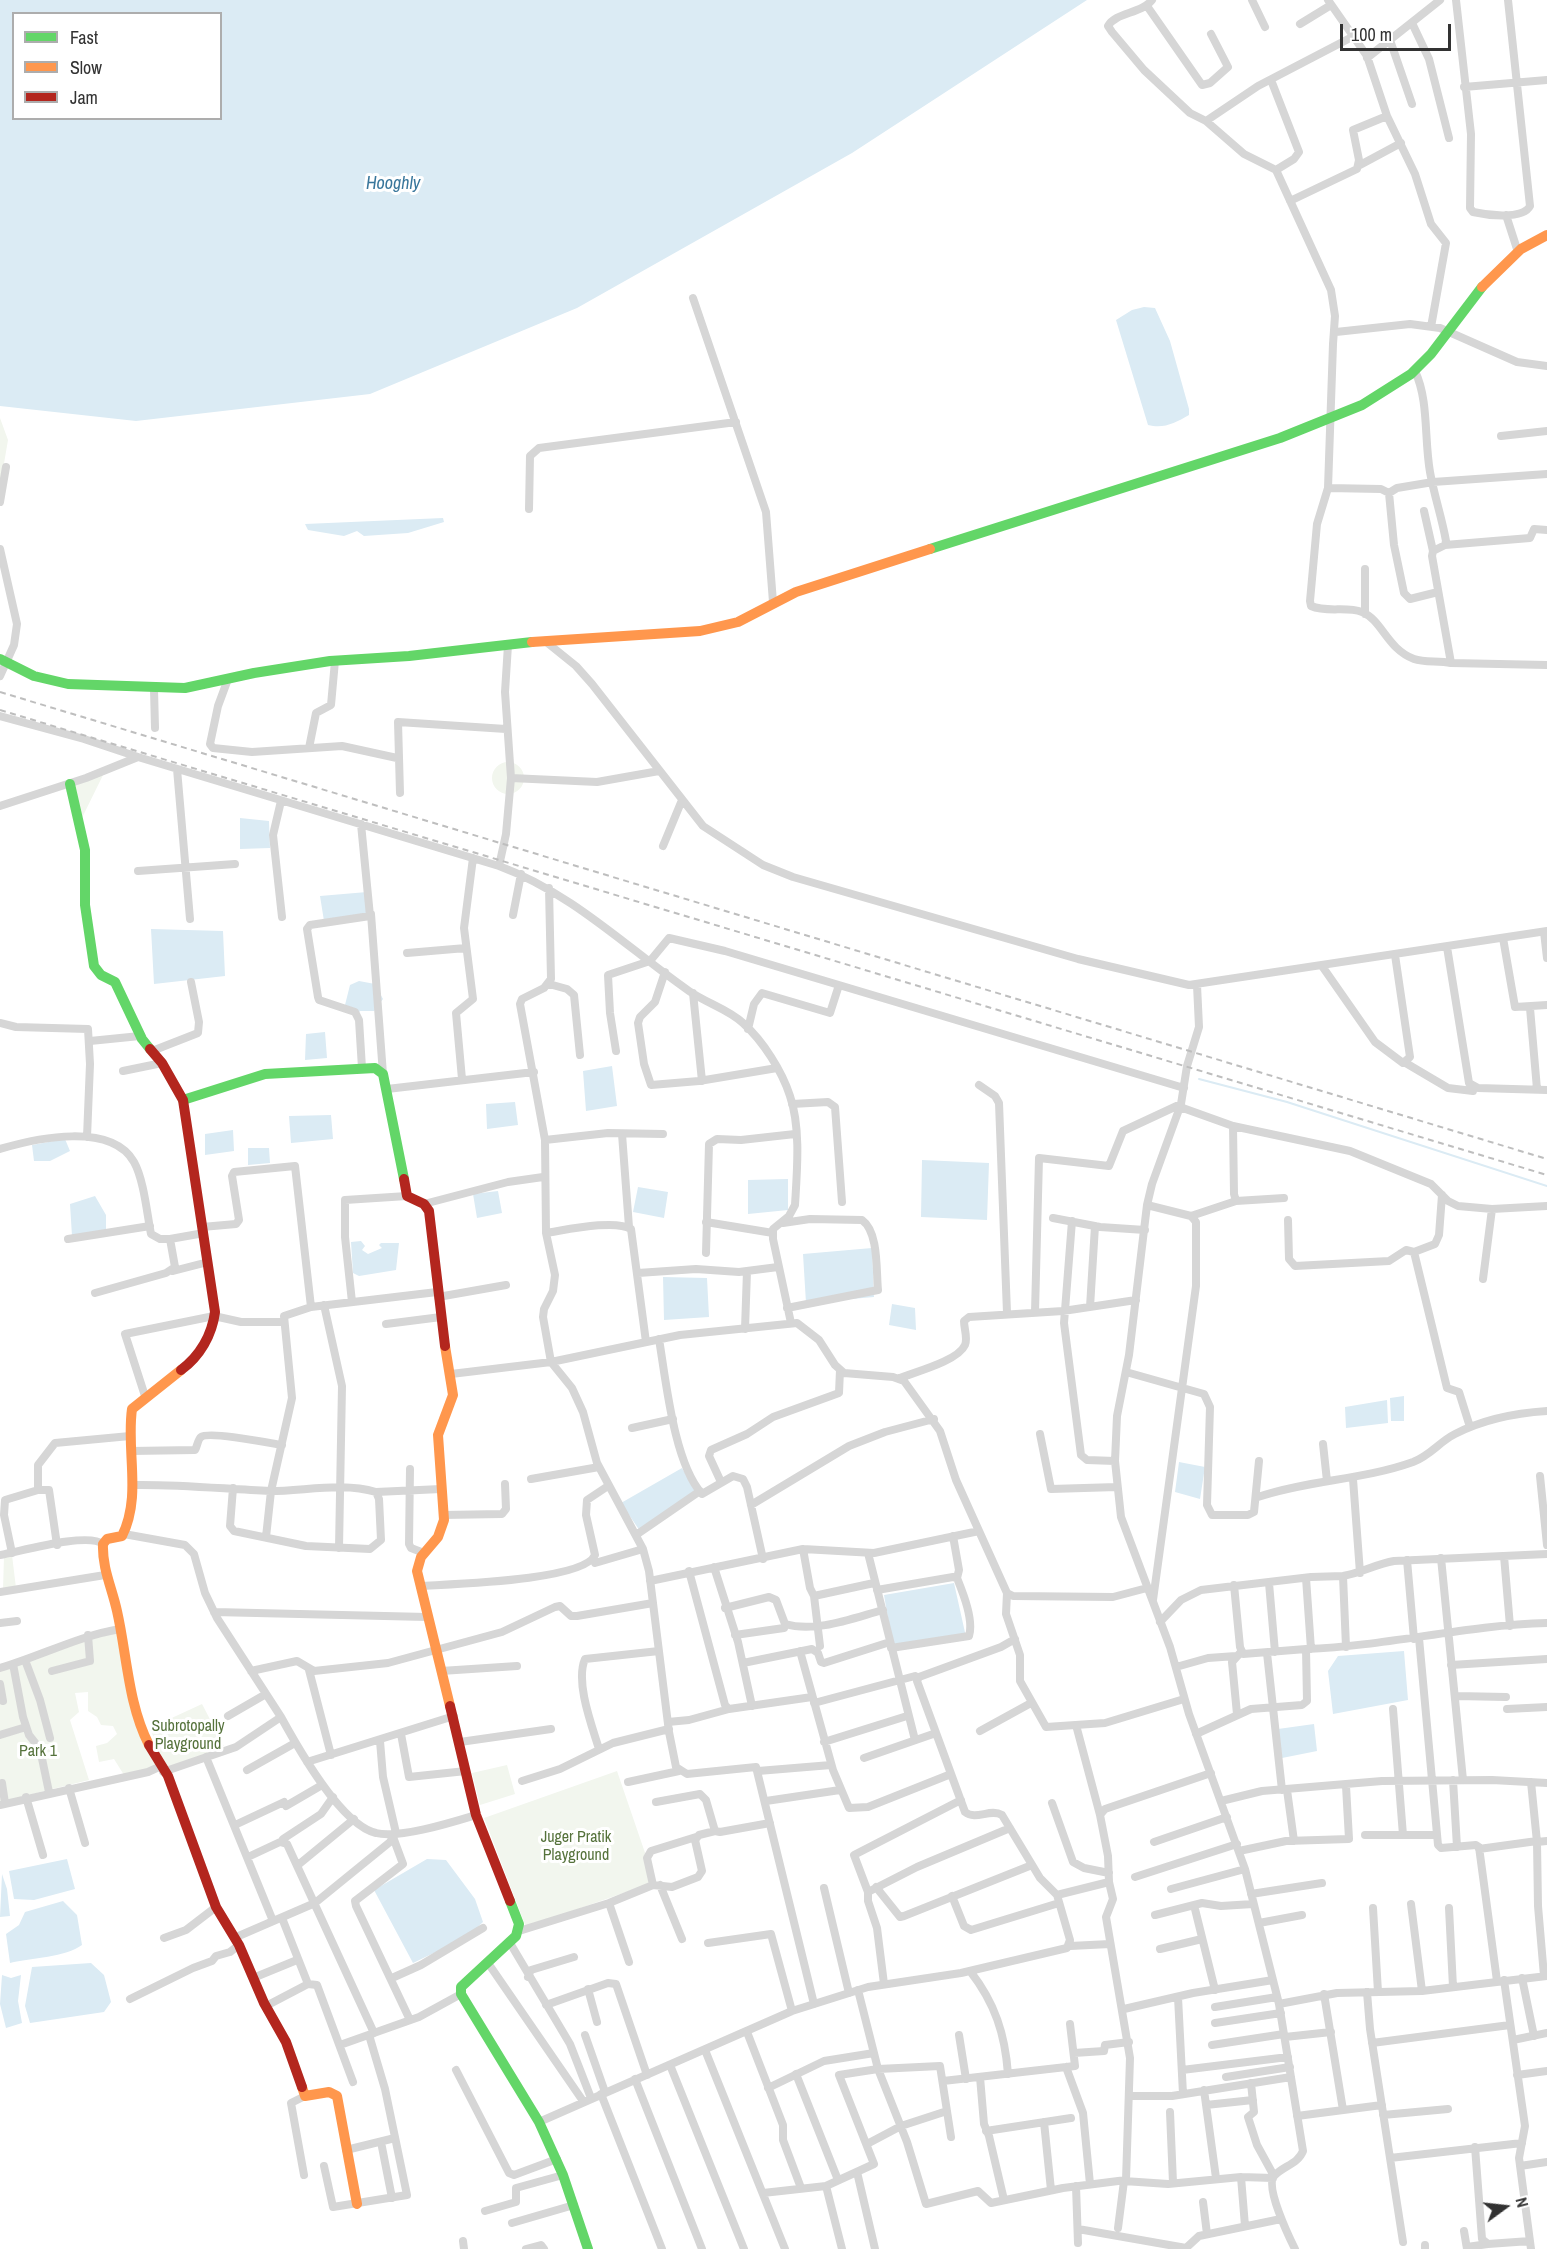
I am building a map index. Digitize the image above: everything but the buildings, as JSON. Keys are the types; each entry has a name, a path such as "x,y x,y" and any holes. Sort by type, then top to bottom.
{"street":[{"path":"1252,0 1265,27"},
{"path":"1367,58 1440,0"},
{"path":"1456,0 1471,134 1470,208 1473,212 1506,215 1523,213 1530,206 1508,0"},
{"path":"1300,24 1330,2 1367,58 1387,116 1415,174 1431,224 1446,243 1431,327"},
{"path":"1211,34 1228,67 1210,83 1202,85 1150,3 1112,20 1108,26 1166,92 1190,113 1206,121 1244,154 1276,170 1331,290 1336,333 1333,344 1328,488 1317,525 1311,606 1318,609 1341,609 1365,614 1374,620 1386,639 1412,658 1451,663 1547,665"},
{"path":"1412,23 1429,59 1449,138"},
{"path":"1206,121 1271,80 1354,36"},
{"path":"1390,40 1412,104"},
{"path":"1271,80 1299,152 1294,159 1276,170"},
{"path":"1464,87 1547,80"},
{"path":"1359,165 1353,130 1387,116"},
{"path":"1290,201 1401,143"},
{"path":"1506,215 1517,249"},
{"path":"2,660 52,681 87,686 184,688 290,667 335,661 545,640 700,631 738,622 773,602 851,573 1332,419 1389,390 1415,371 1448,331 1486,278 1517,249 1547,236"},
{"path":"693,298 766,513 773,602"},
{"path":"1336,333 1410,324 1431,327 1448,331 1517,362 1547,366"},
{"path":"1415,371 1424,390 1422,406 1445,545"},
{"path":"529,508 530,456 539,448 736,422"},
{"path":"1501,436 1547,430"},
{"path":"0,502 6,467"},
{"path":"1389,493 1397,488 1433,482 1547,474"},
{"path":"1328,488 1381,489 1389,493"},
{"path":"1389,493 1394,545 1404,594 1410,598 1438,592"},
{"path":"1424,511 1451,663"},
{"path":"1432,551 1445,545 1530,538 1534,530 1547,530"},
{"path":"0,549 17,624 14,645 2,660 0,676"},
{"path":"1365,569 1365,614"},
{"path":"545,640 576,666 592,684 704,826 763,865 793,878 1078,959 1197,985 1545,931 1547,958"},
{"path":"499,866 506,834 511,778 505,692 508,645"},
{"path":"309,748 316,713 331,705 335,661"},
{"path":"228,679 213,725 210,744 213,748 252,752 342,746 398,758"},
{"path":"154,689 155,728"},
{"path":"0,716 84,739 521,874 566,897 693,993 737,1018 777,1068 792,1104 795,1134 795,1205 789,1216 779,1223 773,1233 791,1323"},
{"path":"400,793 398,723 506,729"},
{"path":"0,806 70,784 138,757"},
{"path":"177,769 190,919"},
{"path":"511,778 597,782 659,771"},
{"path":"70,784 85,850 85,905 94,966 101,975 115,982 140,1036 162,1063 183,1100 214,1316 213,1329 194,1361 145,1396 132,1409 130,1436 132,1485 124,1534"},
{"path":"663,846 682,800"},
{"path":"281,801 273,835 282,917"},
{"path":"362,824 362,849 370,890 383,1074 407,1196"},
{"path":"462,1080 456,1013 473,999 464,928 473,858"},
{"path":"138,871 235,864"},
{"path":"513,915 521,874"},
{"path":"549,888 549,984"},
{"path":"362,1068 359,1020 355,1012 319,1000 306,929 310,925 368,918 371,914"},
{"path":"616,1051 608,975 650,962 666,940 673,938 1184,1088"},
{"path":"1503,938 1515,1007 1530,1008 1547,1005"},
{"path":"1447,946 1469,1083 1478,1088 1547,1090"},
{"path":"407,953 466,948"},
{"path":"1395,955 1410,1057 1404,1062"},
{"path":"1322,966 1376,1042 1448,1088 1473,1091"},
{"path":"665,972 655,1002 640,1017 638,1023 651,1085 702,1081 777,1068"},
{"path":"152,1051 198,1033 199,1022 191,982"},
{"path":"580,1055 574,995 567,989 549,984 527,995 520,1004 545,1140 543,1177 546,1233 555,1275 553,1291 543,1309 551,1362 572,1388 583,1412 599,1467 643,1549 651,1581 668,1725 679,1771"},
{"path":"748,1029 754,1004 762,993 830,1013 839,985"},
{"path":"858,1990 878,2069 901,2126 926,2204 978,2191 990,2202 1090,2184 1124,2181 1173,2183 1216,2178 1273,2177 1302,2154 1281,2013 1245,1869 1184,1699 1176,1667 1121,1517 1117,1487 1115,1461 1118,1416 1136,1300 1147,1205 1152,1184 1181,1106 1199,1027 1197,985"},
{"path":"693,993 702,1081"},
{"path":"1530,1008 1537,1089"},
{"path":"0,1023 16,1027 88,1029 90,1041 87,1137"},
{"path":"90,1041 140,1036"},
{"path":"123,1071 162,1063"},
{"path":"183,1100 265,1074 375,1068 383,1074"},
{"path":"387,1089 534,1072"},
{"path":"979,1085 995,1096 999,1103 1007,1313"},
{"path":"792,1104 828,1102 835,1107 842,1202"},
{"path":"1035,1312 1039,1158 1109,1166 1123,1131 1181,1106 1233,1126 1350,1151 1431,1184 1458,1206 1492,1209 1547,1206"},
{"path":"1233,1126 1236,1201"},
{"path":"545,1140 622,1134 663,1134"},
{"path":"622,1134 629,1227 638,1274 646,1342"},
{"path":"706,1253 707,1152 711,1140 795,1134"},
{"path":"0,1149 62,1137 87,1137 118,1144 134,1162 155,1238 170,1239 236,1224 239,1221 232,1176 234,1172 295,1166 311,1307"},
{"path":"352,1302 345,1237 345,1200 407,1196 415,1202 424,1204 508,1182 543,1177"},
{"path":"1288,1220 1289,1259 1295,1266 1389,1261 1406,1250 1414,1252 1435,1244 1439,1235 1442,1195"},
{"path":"1147,1205 1191,1216 1236,1201 1284,1198"},
{"path":"424,1204 429,1211 437,1294 451,1374 452,1402 438,1435 443,1515 439,1540 424,1553 418,1564 420,1586 454,1716 476,1815 513,1905 519,1931"},
{"path":"1483,1280 1492,1209"},
{"path":"1152,1602 1196,1287 1196,1222 1191,1216"},
{"path":"1053,1218 1095,1226 1145,1230"},
{"path":"779,1223 810,1219 862,1220 869,1227 873,1243 878,1290 788,1308"},
{"path":"1072,1221 1063,1311 1068,1366 1081,1455 1087,1460 1115,1461"},
{"path":"706,1222 773,1233"},
{"path":"68,1239 150,1226"},
{"path":"1090,1307 1095,1226"},
{"path":"546,1233 586,1227 629,1227"},
{"path":"170,1239 175,1263 172,1270"},
{"path":"1414,1252 1447,1388 1459,1392 1470,1427"},
{"path":"95,1293 172,1270 208,1262"},
{"path":"638,1274 696,1269 747,1271 778,1267"},
{"path":"744,1329 747,1271"},
{"path":"266,1537 271,1491 292,1398 284,1316 289,1312 324,1305 506,1285"},
{"path":"840,1370 900,1378 932,1367 962,1349 966,1339 966,1318 1007,1313 1063,1311 1136,1300"},
{"path":"324,1305 342,1386 339,1548"},
{"path":"145,1396 125,1334 214,1316 241,1322 283,1322"},
{"path":"386,1324 441,1317"},
{"path":"451,1374 551,1362 659,1339 791,1323 803,1326 840,1370 839,1392 773,1417 747,1434 711,1450 709,1456 721,1482"},
{"path":"659,1339 679,1450 690,1476 699,1491 706,1494 733,1476 743,1479 763,1559"},
{"path":"1126,1372 1204,1394 1210,1401 1208,1511 1218,1516 1248,1515 1254,1512 1258,1497 1259,1461"},
{"path":"900,1378 934,1419 979,1531 1007,1593 1006,1614 1020,1655 1019,1675 1031,1703 1046,1726 1112,1722 1184,1699"},
{"path":"1258,1497 1327,1481 1353,1479 1428,1455 1448,1438 1470,1427 1517,1414 1547,1411"},
{"path":"633,1428 674,1419"},
{"path":"751,1505 849,1446 885,1432 934,1419"},
{"path":"1040,1434 1051,1489 1117,1487"},
{"path":"39,1490 38,1465 55,1443 86,1438 130,1436"},
{"path":"131,1452 195,1450 199,1440 204,1436 230,1436 282,1445"},
{"path":"1323,1444 1327,1481"},
{"path":"531,1479 599,1467"},
{"path":"410,1468 409,1544 411,1548 424,1553"},
{"path":"688,1499 690,1476"},
{"path":"1540,1476 1547,1545"},
{"path":"1353,1479 1360,1573"},
{"path":"443,1515 502,1514 507,1509 505,1484"},
{"path":"132,1485 271,1491 339,1488 376,1492 441,1489"},
{"path":"420,1586 518,1580 589,1562 595,1555 586,1515 587,1500 608,1486"},
{"path":"233,1488 231,1530 306,1546 370,1549 378,1544 381,1519 376,1492"},
{"path":"12,1553 4,1515 5,1500 39,1490 49,1490 57,1545"},
{"path":"636,1535 699,1491"},
{"path":"651,1581 689,1571 763,1559 803,1549 868,1553 979,1531"},
{"path":"305,2096 286,2042 266,2006 236,1941 216,1907 168,1776 161,1769 141,1721 127,1669 117,1610 105,1575 103,1544 107,1539 124,1534 188,1547 196,1559 205,1593 214,1612 322,1785 354,1819 375,1833 395,1835 476,1815"},
{"path":"743,1663 816,1650 821,1662 824,1663 890,1645 969,1636 970,1629 957,1578 959,1570 953,1536"},
{"path":"0,1555 90,1539 103,1544"},
{"path":"595,1563 643,1549"},
{"path":"803,1549 810,1588 814,1596 820,1646"},
{"path":"868,1553 907,1716 915,1740"},
{"path":"1160,1622 1190,1593 1233,1585 1343,1576 1360,1573 1383,1563 1407,1560 1547,1554"},
{"path":"1504,1556 1510,1626"},
{"path":"1441,1558 1463,1780"},
{"path":"1407,1560 1439,1847 1476,1845 1479,1849 1513,2040 1525,2126 1520,2166 1531,2245 1488,2244 1467,2248 1464,2231"},
{"path":"714,1567 743,1663 752,1706"},
{"path":"689,1571 725,1705 729,1709"},
{"path":"1142,1575 1157,1572"},
{"path":"0,1592 105,1575"},
{"path":"1343,1576 1346,1647"},
{"path":"814,1596 957,1578"},
{"path":"1196,1734 1237,1714 1274,1707 1302,1705 1307,1701 1306,1578"},
{"path":"1269,1583 1274,1707 1284,1790 1294,1841"},
{"path":"1233,1585 1238,1654 1232,1662 1237,1714"},
{"path":"1007,1593 1013,1596 1113,1597 1147,1588"},
{"path":"725,1608 769,1597 776,1600 785,1624 819,1625 883,1610"},
{"path":"309,1670 355,1668 388,1663 502,1632 560,1606 571,1616 577,1616 653,1603"},
{"path":"214,1612 427,1617"},
{"path":"0,1623 17,1621"},
{"path":"1176,1667 1208,1658 1238,1654 1346,1647 1448,1632 1547,1623"},
{"path":"735,1635 784,1628"},
{"path":"0,1668 88,1635 120,1629"},
{"path":"52,1671 90,1661 88,1635"},
{"path":"1015,1639 1001,1647 919,1677 919,1686 967,1815 998,1812 1032,1865 1058,1899 1070,1946"},
{"path":"599,1749 585,1704 582,1666 585,1659 659,1651"},
{"path":"801,1652 831,1765 849,1808 859,1809 951,1774"},
{"path":"1451,1665 1547,1659"},
{"path":"24,1660 40,1700 50,1738"},
{"path":"251,1671 297,1661 309,1670 331,1755"},
{"path":"13,1664 26,1727 39,1749 49,1792"},
{"path":"441,1671 517,1666"},
{"path":"522,1781 560,1769 613,1743 668,1725 729,1709 813,1700 915,1676"},
{"path":"0,1684 3,1701"},
{"path":"228,1716 266,1694"},
{"path":"1456,1696 1506,1697"},
{"path":"980,1731 1031,1703"},
{"path":"1507,1709 1547,1707"},
{"path":"1393,1709 1403,1835"},
{"path":"307,1762 454,1716"},
{"path":"824,1742 907,1716"},
{"path":"2,1783 3,1804 26,1797 161,1769 237,1747 281,1717"},
{"path":"1076,1725 1100,1815 1113,1899 1106,1917 1129,2042 1127,2178 1124,2181 1118,2228"},
{"path":"0,1735 26,1727"},
{"path":"460,1742 551,1729"},
{"path":"864,1758 936,1733"},
{"path":"401,1734 409,1777 466,1771"},
{"path":"380,1741 383,1777 402,1860 400,1868 355,1901 411,2020"},
{"path":"248,1770 295,1743"},
{"path":"206,1757 248,1857 308,1984 319,1988 353,2082"},
{"path":"758,1771 831,1765"},
{"path":"628,1782 679,1771 687,1774 752,1766 758,1771 814,2004"},
{"path":"1100,1815 1105,1809 1211,1773"},
{"path":"1453,1780 1457,1846"},
{"path":"1221,1801 1262,1791 1397,1782 1463,1780 1547,1783"},
{"path":"1215,2007 1324,1994 1422,1991 1546,1976 1531,1782"},
{"path":"235,1825 285,1804 322,1785"},
{"path":"1135,1877 1238,1847 1294,1841 1349,1839 1346,1786"},
{"path":"69,1788 86,1843"},
{"path":"766,1801 840,1790"},
{"path":"656,1802 700,1794 706,1800 715,1831"},
{"path":"26,1797 43,1855"},
{"path":"284,1839 321,1814 333,1797"},
{"path":"961,1800 854,1855 872,1889 900,1917 1032,1865"},
{"path":"1052,1803 1073,1862 1084,1868 1109,1873"},
{"path":"1154,1842 1227,1817"},
{"path":"298,1865 354,1819"},
{"path":"682,1939 657,1885 648,1858 651,1851 715,1831 735,1830 770,1823"},
{"path":"884,1984 878,1928 868,1901 872,1889 1010,1828"},
{"path":"130,1999 190,1969 211,1962 216,1956 230,1952 236,1941 277,1919 315,1903 384,1848 395,1835"},
{"path":"1365,1835 1437,1835"},
{"path":"588,2249 563,2175 539,2122 461,1994 461,1987 489,1963 519,1931 609,1903 657,1885 672,1887 701,1874 695,1844 696,1837"},
{"path":"1479,1849 1547,1840"},
{"path":"248,1857 284,1842 298,1865 372,2034 407,2193 405,2196 333,2207 324,2166"},
{"path":"1171,1888 1245,1869"},
{"path":"952,1896 964,1926 971,1930 1109,1882"},
{"path":"1251,1894 1322,1883"},
{"path":"824,1888 849,1993"},
{"path":"609,1903 629,1962"},
{"path":"1155,1915 1194,1905 1253,1904"},
{"path":"1194,1905 1215,1990"},
{"path":"1411,1905 1422,1991"},
{"path":"164,1938 186,1930 216,1907"},
{"path":"1373,1908 1378,1992"},
{"path":"1449,1908 1453,1987"},
{"path":"1259,1923 1302,1915"},
{"path":"392,1978 421,1965 483,1928"},
{"path":"708,1943 771,1934 792,2011"},
{"path":"1160,1949 1202,1939"},
{"path":"510,1942 528,1977 570,2044 591,2098"},
{"path":"539,2122 792,2011 858,1990 970,1971 1070,1946 1110,1944"},
{"path":"528,1977 531,1970 574,1957"},
{"path":"254,1978 297,1960"},
{"path":"489,1963 583,2102"},
{"path":"970,1971 984,1990 999,2021 1005,2041 1008,2074"},
{"path":"1522,1978 1534,2036"},
{"path":"1124,2009 1273,1980"},
{"path":"546,2005 588,1989 608,1983 616,1984 647,2074"},
{"path":"266,2006 308,1984"},
{"path":"588,1989 597,2022"},
{"path":"1367,1992 1372,2043 1403,2242"},
{"path":"340,2045 411,2020 461,1994"},
{"path":"1324,1994 1343,2110"},
{"path":"1178,1997 1183,2094"},
{"path":"1215,2023 1281,2013"},
{"path":"943,2081 1075,2066 1070,2024"},
{"path":"1372,2043 1510,2025"},
{"path":"747,2032 783,2125 783,2140 801,2188"},
{"path":"1212,2045 1331,2032"},
{"path":"1513,2040 1547,2033"},
{"path":"585,2035 603,2093 662,2249"},
{"path":"959,2035 966,2079"},
{"path":"1074,2054 1104,2051 1106,2045 1129,2042"},
{"path":"705,2050 784,2248"},
{"path":"768,2088 824,2061 874,2053"},
{"path":"1182,2070 1288,2057"},
{"path":"670,2064 744,2249"},
{"path":"763,2193 826,2186 874,2164 839,2075 878,2069 938,2065 942,2068 951,2137"},
{"path":"1066,2067 1083,2113 1090,2184"},
{"path":"1226,2077 1290,2067"},
{"path":"456,2070 509,2174 514,2175 557,2160"},
{"path":"1517,2075 1547,2071"},
{"path":"796,2074 838,2180"},
{"path":"980,2077 983,2121 1004,2200"},
{"path":"1130,2096 1183,2094 1291,2077"},
{"path":"635,2079 702,2249"},
{"path":"1251,2083 1254,2114 1248,2117 1257,2145 1273,2177 1281,2219 1295,2249"},
{"path":"1204,2090 1216,2178"},
{"path":"304,2175 291,2103 305,2096 329,2092 337,2096 357,2204"},
{"path":"1206,2104 1252,2100"},
{"path":"1297,2116 1382,2105"},
{"path":"1383,2115 1448,2109"},
{"path":"867,2144 901,2126 947,2111"},
{"path":"1170,2112 1173,2183"},
{"path":"986,2131 1071,2118"},
{"path":"1044,2122 1051,2190"},
{"path":"346,2150 395,2138"},
{"path":"381,2142 392,2198"},
{"path":"1390,2158 1522,2143"},
{"path":"1474,2147 1480,2231 1482,2239 1488,2244"},
{"path":"1520,2166 1547,2162"},
{"path":"857,2172 875,2249"},
{"path":"485,2211 516,2202 516,2188 563,2175"},
{"path":"1241,2177 1245,2226"},
{"path":"826,2186 842,2249"},
{"path":"1076,2186 1078,2243"},
{"path":"1203,2202 1207,2234"},
{"path":"512,2223 574,2205"},
{"path":"1078,2229 1186,2248 1196,2236 1281,2219"},
{"path":"526,2249 541,2245 544,2249"}],"green space":[{"path":"0,418 8,440 0,487"},
{"path":"508,762 519,767 524,778 519,789 508,794 497,789 492,778 497,767"},
{"path":"104,773 78,826 65,787"},
{"path":"12,1555 16,1588 3,1590 4,1556"},
{"name":"Park 1","path":"117,1632 156,1765 147,1770 124,1775 114,1759 99,1762 96,1746 107,1743 117,1734 113,1726 101,1725 97,1717 88,1711 88,1692 75,1693 79,1712 70,1720 89,1780 0,1802 0,1671 38,1659 66,1646"},
{"name":"Subrotopally Playground","path":"202,1704 224,1746 166,1770 150,1728"},
{"path":"507,1765 515,1794 480,1805 472,1773"},
{"name":"Juger Pratik Playground","path":"617,1771 655,1882 526,1927 484,1818"}],"water":[{"name":"Hooghly","path":"0,0 1087,0 852,153 577,308 370,394 136,421 0,406"},
{"path":"1144,307 1155,308 1170,341 1189,409 1189,415 1164,426 1148,425 1116,320 1132,310"},
{"path":"443,518 444,522 408,533 364,536 357,531 344,536 308,530 305,524"},
{"path":"240,818 269,821 270,848 240,849"},
{"path":"367,892 368,915 324,921 320,896"},
{"path":"151,929 223,931 225,976 154,984"},
{"path":"359,981 375,984 383,999 374,1011 360,1011 356,1017 344,1009 350,985"},
{"path":"325,1032 327,1058 305,1060 306,1034"},
{"path":"612,1066 617,1106 586,1111 583,1071"},
{"path":"515,1102 518,1125 487,1129 486,1104"},
{"path":"331,1115 333,1139 291,1143 289,1116"},
{"path":"233,1130 234,1151 205,1155 205,1134"},
{"path":"65,1139 70,1151 50,1161 34,1161 32,1145"},
{"path":"248,1148 269,1148 270,1163 248,1165"},
{"path":"922,1160 989,1163 987,1220 921,1217"},
{"path":"788,1179 788,1210 748,1214 748,1180"},
{"path":"638,1187 668,1192 664,1218 633,1212"},
{"path":"498,1191 502,1213 477,1218 473,1194"},
{"path":"95,1196 106,1215 106,1230 72,1236 70,1204"},
{"path":"361,1241 365,1246 362,1250 368,1254 382,1248 379,1245 381,1243 399,1243 396,1270 359,1276 353,1273 351,1242"},
{"path":"872,1248 874,1297 806,1303 803,1254"},
{"path":"663,1277 707,1278 709,1317 664,1320"},
{"path":"892,1304 915,1308 916,1330 889,1325"},
{"path":"1404,1396 1404,1421 1391,1421 1390,1398"},
{"path":"1387,1400 1388,1423 1346,1428 1345,1407"},
{"path":"1179,1462 1205,1467 1200,1499 1175,1492"},
{"path":"682,1468 697,1493 642,1534 621,1503"},
{"path":"954,1583 966,1637 893,1648 884,1595"},
{"path":"1404,1651 1408,1700 1333,1714 1328,1671 1338,1656"},
{"path":"1314,1724 1317,1751 1282,1758 1278,1729"},
{"path":"67,1859 75,1889 34,1900 14,1899 9,1871"},
{"path":"427,1859 446,1860 475,1899 483,1922 467,1937 413,1963 374,1890"},
{"path":"2,1874 7,1889 10,1916 0,1917"},
{"path":"63,1901 77,1915 82,1945 58,1955 10,1963 6,1934 19,1925 25,1912"},
{"path":"91,1963 104,1975 111,2002 104,2012 30,2023 25,2006 32,1967"},
{"path":"2,1975 11,1978 21,1975 18,2001 22,2023 6,2028 0,2004"}],"waterway":[{"path":"1199,1079 1287,1102 1547,1186"}],"railway":[{"path":"0,692 1547,1159"},
{"path":"0,710 1547,1175"}],"traffic: fast":[{"path":"930,549 1280,438 1362,405 1411,374 1431,354 1482,287"},
{"path":"0,659 34,676 68,684 185,688 254,673 330,661 409,656 532,642"},
{"path":"70,784 85,850 85,905 94,966 101,975 115,982 142,1039 150,1049"},
{"path":"183,1100 265,1074 375,1068 383,1074 404,1179"},
{"path":"510,1901 519,1924 516,1936 461,1987 461,1994 539,2122 563,2175 588,2249"}],"traffic: slow":[{"path":"1482,287 1521,249 1547,235"},
{"path":"532,642 700,631 738,622 796,592 930,549"},
{"path":"445,1346 453,1395 438,1435 444,1520 438,1537 421,1557 417,1571 450,1706"},
{"path":"149,1745 132,1696 117,1611 104,1561 103,1544 107,1539 122,1536 128,1521 132,1489 132,1409 181,1370"},
{"path":"302,2087 305,2096 329,2092 337,2096 357,2204"}],"traffic: jam":[{"path":"150,1049 162,1063 183,1100 215,1312 204,1344 181,1370"},
{"path":"404,1179 407,1196 424,1204 429,1211 445,1346"},
{"path":"450,1706 476,1815 510,1901"},
{"path":"149,1745 168,1776 216,1907 239,1945 264,2003 286,2042 302,2087"}]}
